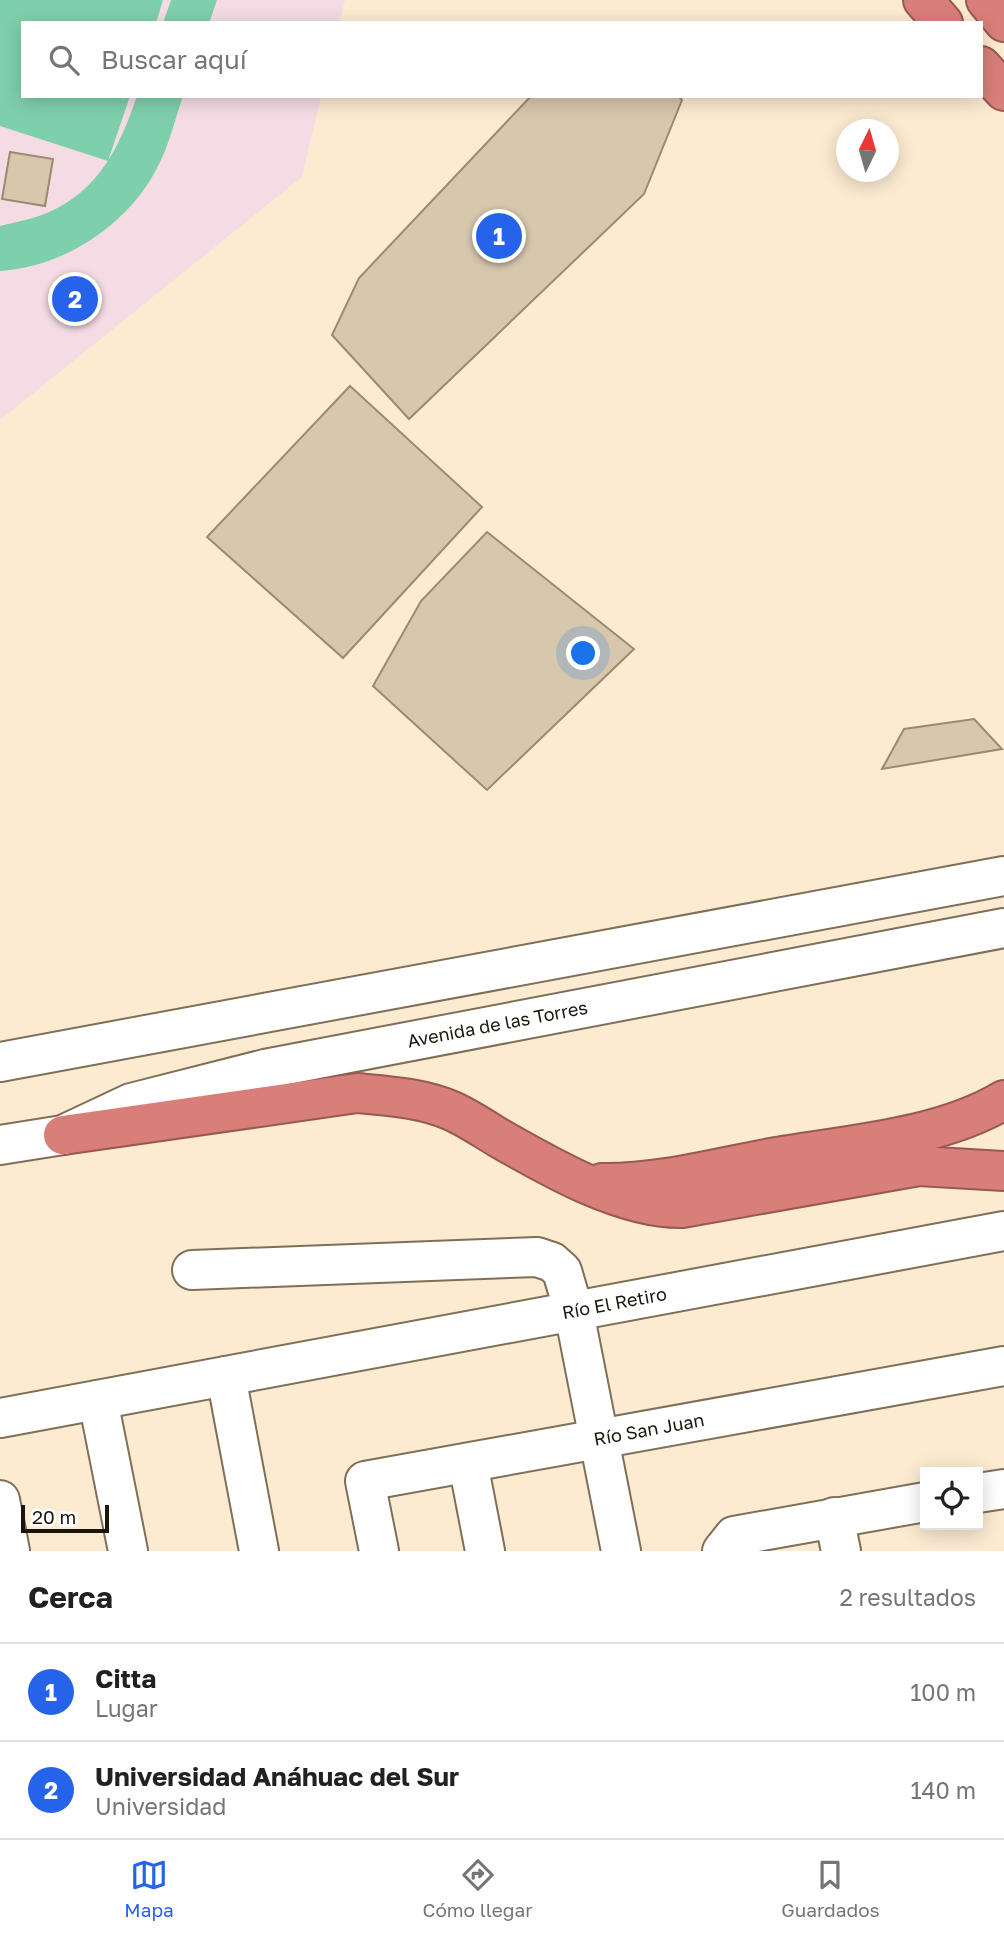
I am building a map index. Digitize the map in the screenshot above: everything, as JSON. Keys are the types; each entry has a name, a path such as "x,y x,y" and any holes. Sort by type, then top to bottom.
{"highway":[{"path":"923,0 941,21"},
{"path":"986,0 1004,22"},
{"path":"983,68 1004,91"},
{"path":"63,1135 357,1093 405,1098 452,1111 536,1159 622,1201 664,1209 919,1166 1004,1171"},
{"path":"589,1183 656,1180 922,1131 982,1113 1004,1100"}],"street":[{"path":"0,1062 1004,876"},
{"name":"Avenida de las Torres","path":"0,1145 63,1135 131,1103 265,1069 1004,928"},
{"name":"Río El Retiro","path":"0,1419 1004,1231"},
{"path":"192,1270 537,1257 552,1262 562,1271 574,1312 621,1551"},
{"name":"Río San Juan","path":"379,1551 365,1481 1004,1366"},
{"path":"226,1376 259,1551"},
{"path":"98,1400 128,1551"},
{"path":"468,1463 485,1551"},
{"path":"983,1492 1004,1489"},
{"path":"0,1500 10,1551"},
{"path":"723,1549 734,1536 838,1534 920,1504"}],"shaded area":[{"path":"0,0 345,0 340,21 21,21 21,98 321,98 302,177 0,420"}],"green space":[{"path":"0,0 163,0 157,21 21,21 21,98 129,98 108,161 0,126"},
{"path":"171,0 217,0 210,21 164,21"},
{"path":"136,98 182,98 157,168 145,189 129,208 111,225 70,252 24,268 0,271 0,226 47,213 81,192 105,165 123,132"}],"building":[{"path":"529,98 682,100 644,194 409,419 332,335 359,278"},
{"path":"10,152 53,159 45,206 2,199"},
{"path":"350,386 482,507 343,658 207,537"},
{"path":"487,532 634,649 487,790 373,686 421,601"},
{"path":"974,719 1002,749 882,769 904,729"}],"place":[{"name":"Citta","path":"499,236"},
{"name":"Universidad Anáhuac del Sur","path":"75,299"}]}
